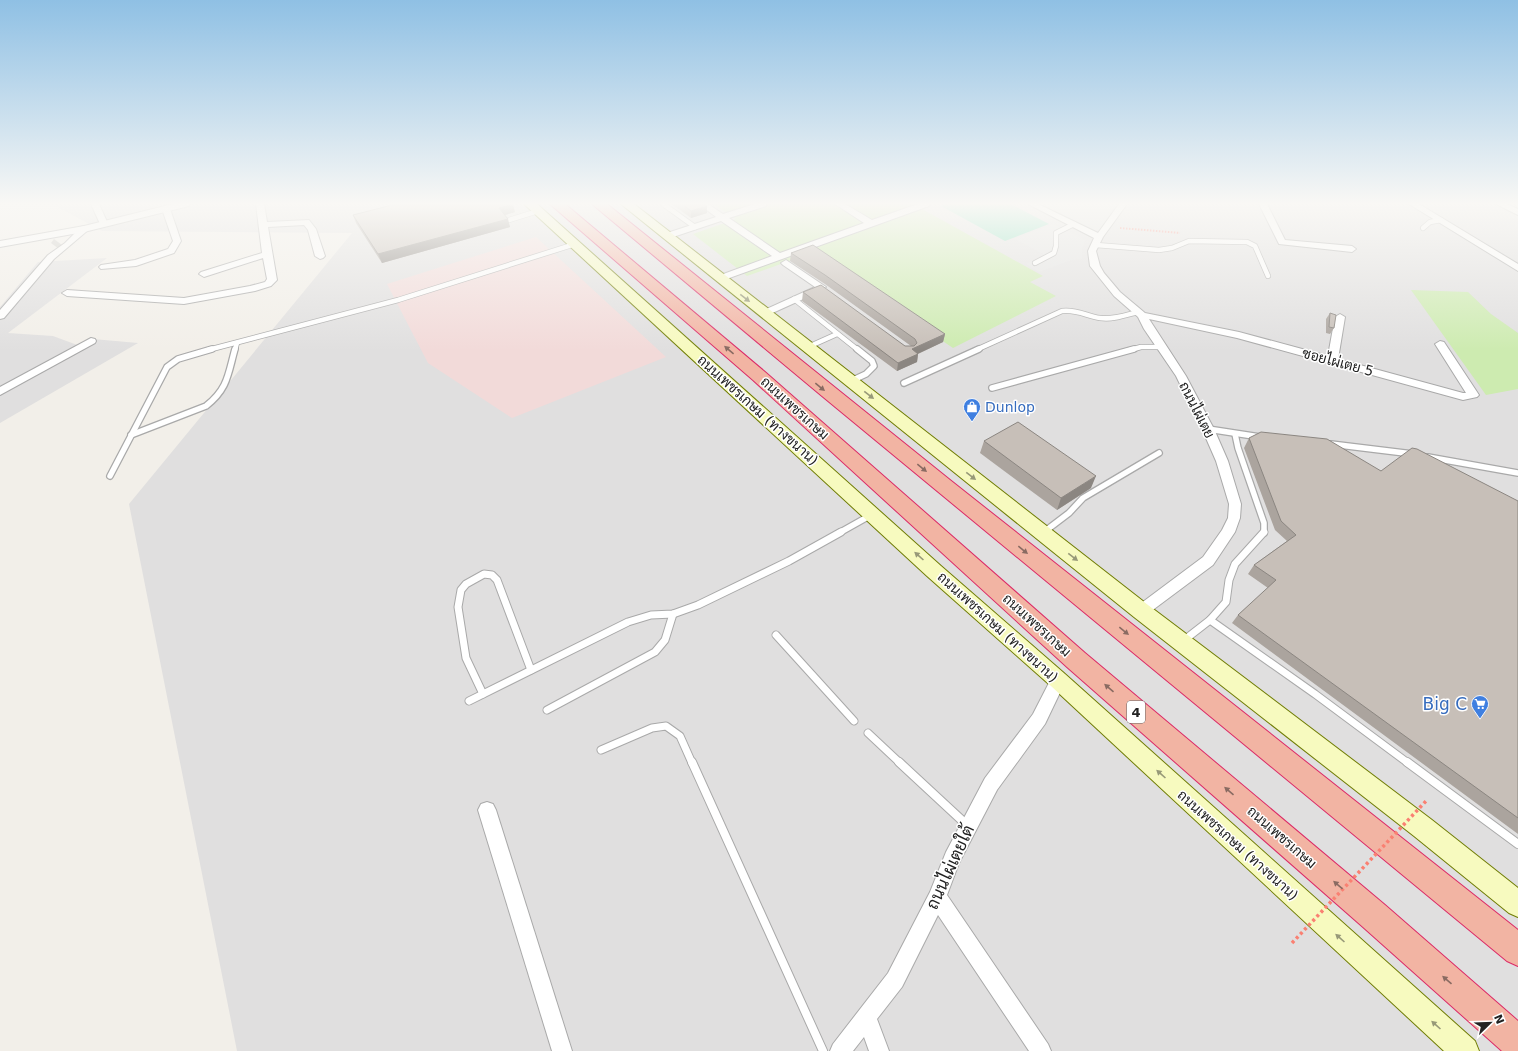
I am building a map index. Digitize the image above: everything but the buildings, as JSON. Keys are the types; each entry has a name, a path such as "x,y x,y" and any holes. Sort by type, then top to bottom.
{"highway":[{"name":"ถนนเพชรเกษม","path":"615,253 759,376 1076,660 1368,911 1518,1043"},
{"path":"658,253 790,362 1305,776 1518,950"}],"main road":[{"name":"ถนนเพชรเกษม (ทางขนาน)","path":"585,253 872,514 1058,680 1465,1051"},
{"path":"689,253 1141,611 1423,828 1518,904"}],"street":[{"path":"0,316 54,253"},
{"path":"104,267 136,263 165,253"},
{"path":"765,313 794,299 825,290 773,253"},
{"path":"721,278 783,260 799,253"},
{"name":"ถนนไผ่เตย","path":"1092,253 1095,266 1117,294 1140,314 1180,376 1208,429 1222,461 1235,504 1234,518 1228,532 1208,561 1141,611"},
{"path":"1494,253 1518,268"},
{"path":"67,293 184,301 260,287 272,280 272,274 266,254 204,274"},
{"name":"ซอยไผ่เตย 5","path":"1140,314 1239,336 1463,396 1474,395 1440,344"},
{"path":"1333,360 1340,317"},
{"path":"0,392 91,341"},
{"name":"ถนนไผ่เตยใต้","path":"843,1049 895,980 937,897 952,858 991,784 1039,719 1058,680"},
{"path":"487,810 562,1051"},
{"path":"937,897 1041,1051"},
{"path":"867,1018 878,1051"}],"lane":[{"path":"110,476 167,367 172,362 398,300 546,253"},
{"path":"1035,263 1055,253"},
{"path":"1258,253 1268,276"},
{"path":"794,299 872,361 874,366 866,374 851,381"},
{"path":"904,383 1062,310 1070,309 1102,318 1114,318 1140,314"},
{"path":"808,347 837,334"},
{"path":"131,435 206,406 215,399 225,386 237,343"},
{"path":"992,388 1141,347 1162,347"},
{"path":"1208,429 1264,437"},
{"path":"1181,642 1210,620 1226,602 1229,580 1235,564 1264,533 1264,523 1238,448 1235,434"},
{"path":"1326,444 1396,451 1518,473"},
{"path":"1042,533 1070,513 1083,498 1159,453"},
{"path":"469,701 628,622 651,615 673,614 698,605 789,561 872,514"},
{"path":"483,694 466,658 458,607 461,590 472,579 484,574 492,576 497,580 531,670"},
{"path":"547,710 655,652 665,640 673,614"},
{"path":"1210,620 1315,694 1518,844"},
{"path":"776,635 854,721"},
{"path":"601,750 652,728 666,726 680,736 823,1051"},
{"path":"868,733 968,827"}],"path":[{"path":"1292,943 1427,800"}],"shaded area":[{"path":"336,253 1518,253 1518,1051 237,1051 129,504"},
{"path":"485,253 553,253 666,357 512,418 428,363 387,284"},
{"path":"1041,253 1082,253 1082,259 1072,260 1039,272 1026,264 1045,255"},
{"path":"107,258 8,333 53,336 80,346 93,339 138,343 0,423 0,307 38,262"}],"green space":[{"path":"717,253 812,253 747,276"},
{"path":"812,253 1002,253 1043,276 1030,282 1056,296 953,348"},
{"path":"1411,290 1468,292 1491,314 1518,333 1518,389 1486,395"}],"place":[{"name":"Dunlop","path":"972,422"},
{"name":"Big C","path":"1480,719"}]}
